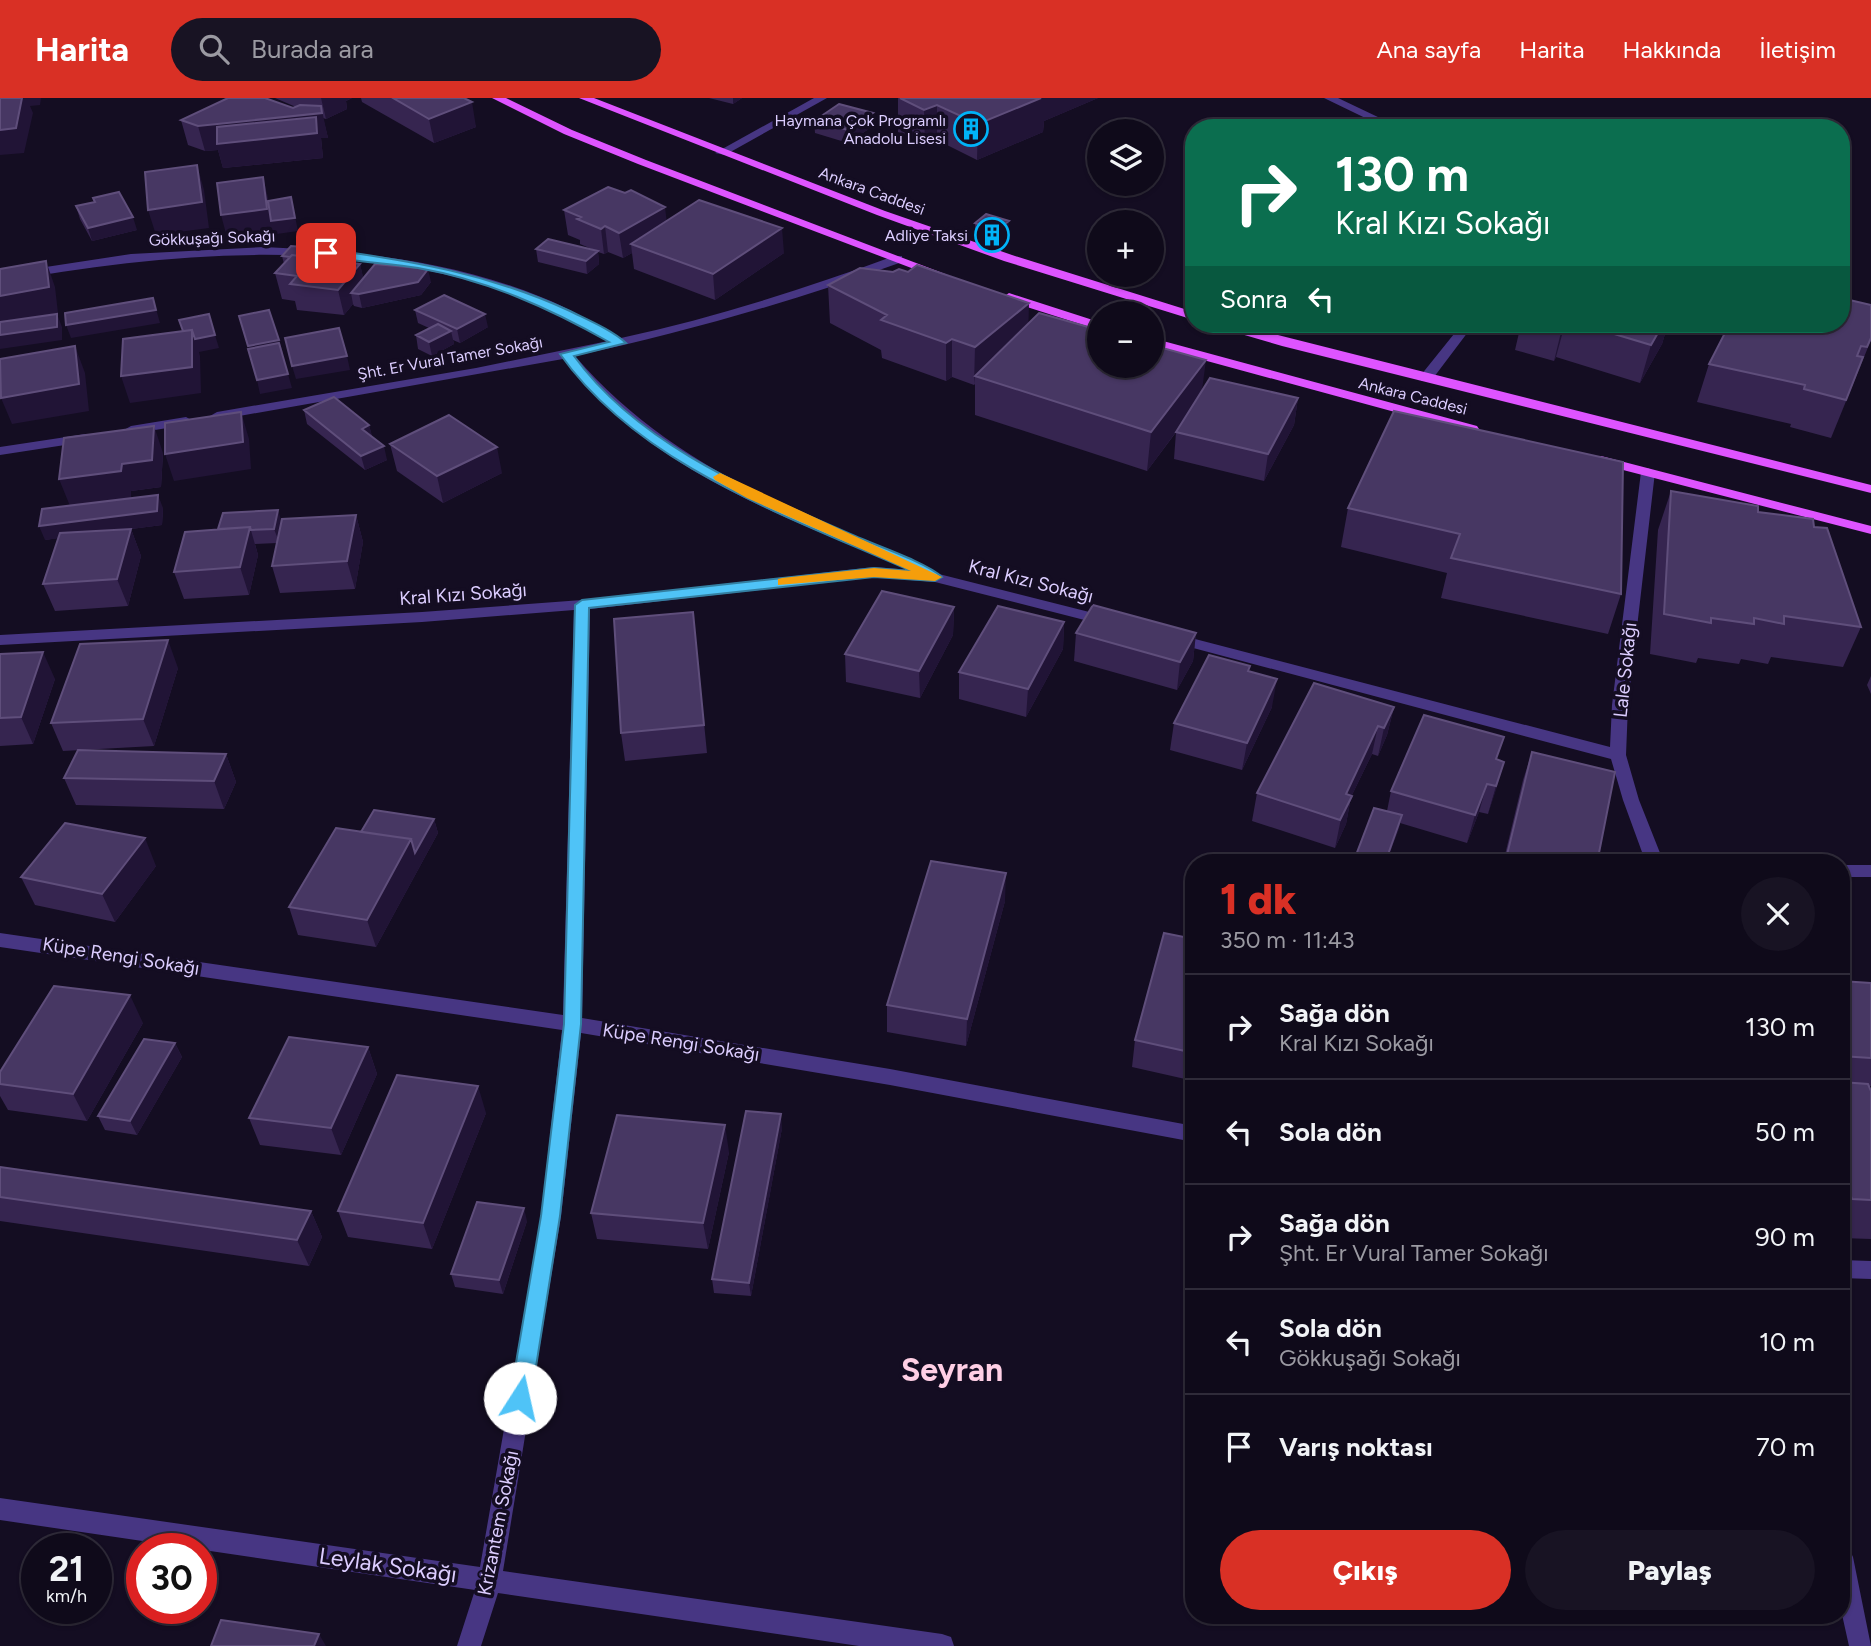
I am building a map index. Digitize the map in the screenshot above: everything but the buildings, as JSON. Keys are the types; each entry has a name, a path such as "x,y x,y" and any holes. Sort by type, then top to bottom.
{"main road":[{"path":"497,98 568,132 642,162 957,280"},
{"name":"Ankara Caddesi","path":"584,98 721,153 1008,258 1185,313"},
{"path":"993,292 1087,322"},
{"name":"Ankara Caddesi","path":"1255,333 1871,489"},
{"name":"Ankara Caddesi","path":"1164,345 1377,405 1486,432"},
{"path":"1581,455 1871,530"}],"street":[{"path":"721,153 822,98"},
{"path":"1329,98 1376,119"},
{"name":"Gökkuşağı Sokağı","path":"0,278 88,263 192,252 305,251 346,254 419,265 527,295 620,343"},
{"name":"Şht. Er Vural Tamer Sokağı","path":"0,451 406,384 620,343 758,309 898,259"},
{"path":"1426,378 1461,333"},
{"path":"566,354 603,398 631,423 668,448 752,495 935,577"},
{"name":"Lale Sokağı","path":"1648,472 1620,705 1618,755 1631,800 1652,854"},
{"name":"Kral Kızı Sokağı","path":"0,640 422,617 582,605 874,572 935,577 1118,623"},
{"name":"Krizantem Sokağı","path":"469,1646 490,1580 551,1216 572,1024 582,605"},
{"path":"1158,634 1618,755"},
{"path":"1850,871 1871,871"},
{"name":"Küpe Rengi Sokağı","path":"0,940 572,1024 890,1077 1185,1133"},
{"path":"1850,1269 1871,1270"},
{"name":"Leylak Sokağı","path":"0,1509 942,1646"},
{"path":"1850,1597 1861,1646"}],"slow traffic":[{"path":"720,477 752,495 935,577 874,572 782,582"}],"place":[{"name":"Haymana Çok Programlı Anadolu Lisesi","path":"971,129"},
{"name":"Adliye Taksi","path":"992,235"}],"district":[{"name":"Seyran","path":"952,1370"}],"route":[{"path":"326,253 419,265 472,278 527,295 578,319 620,343 566,354 582,376 631,423 668,448 752,495 935,577 874,572 582,605 572,1024 551,1216 520,1398"}]}
